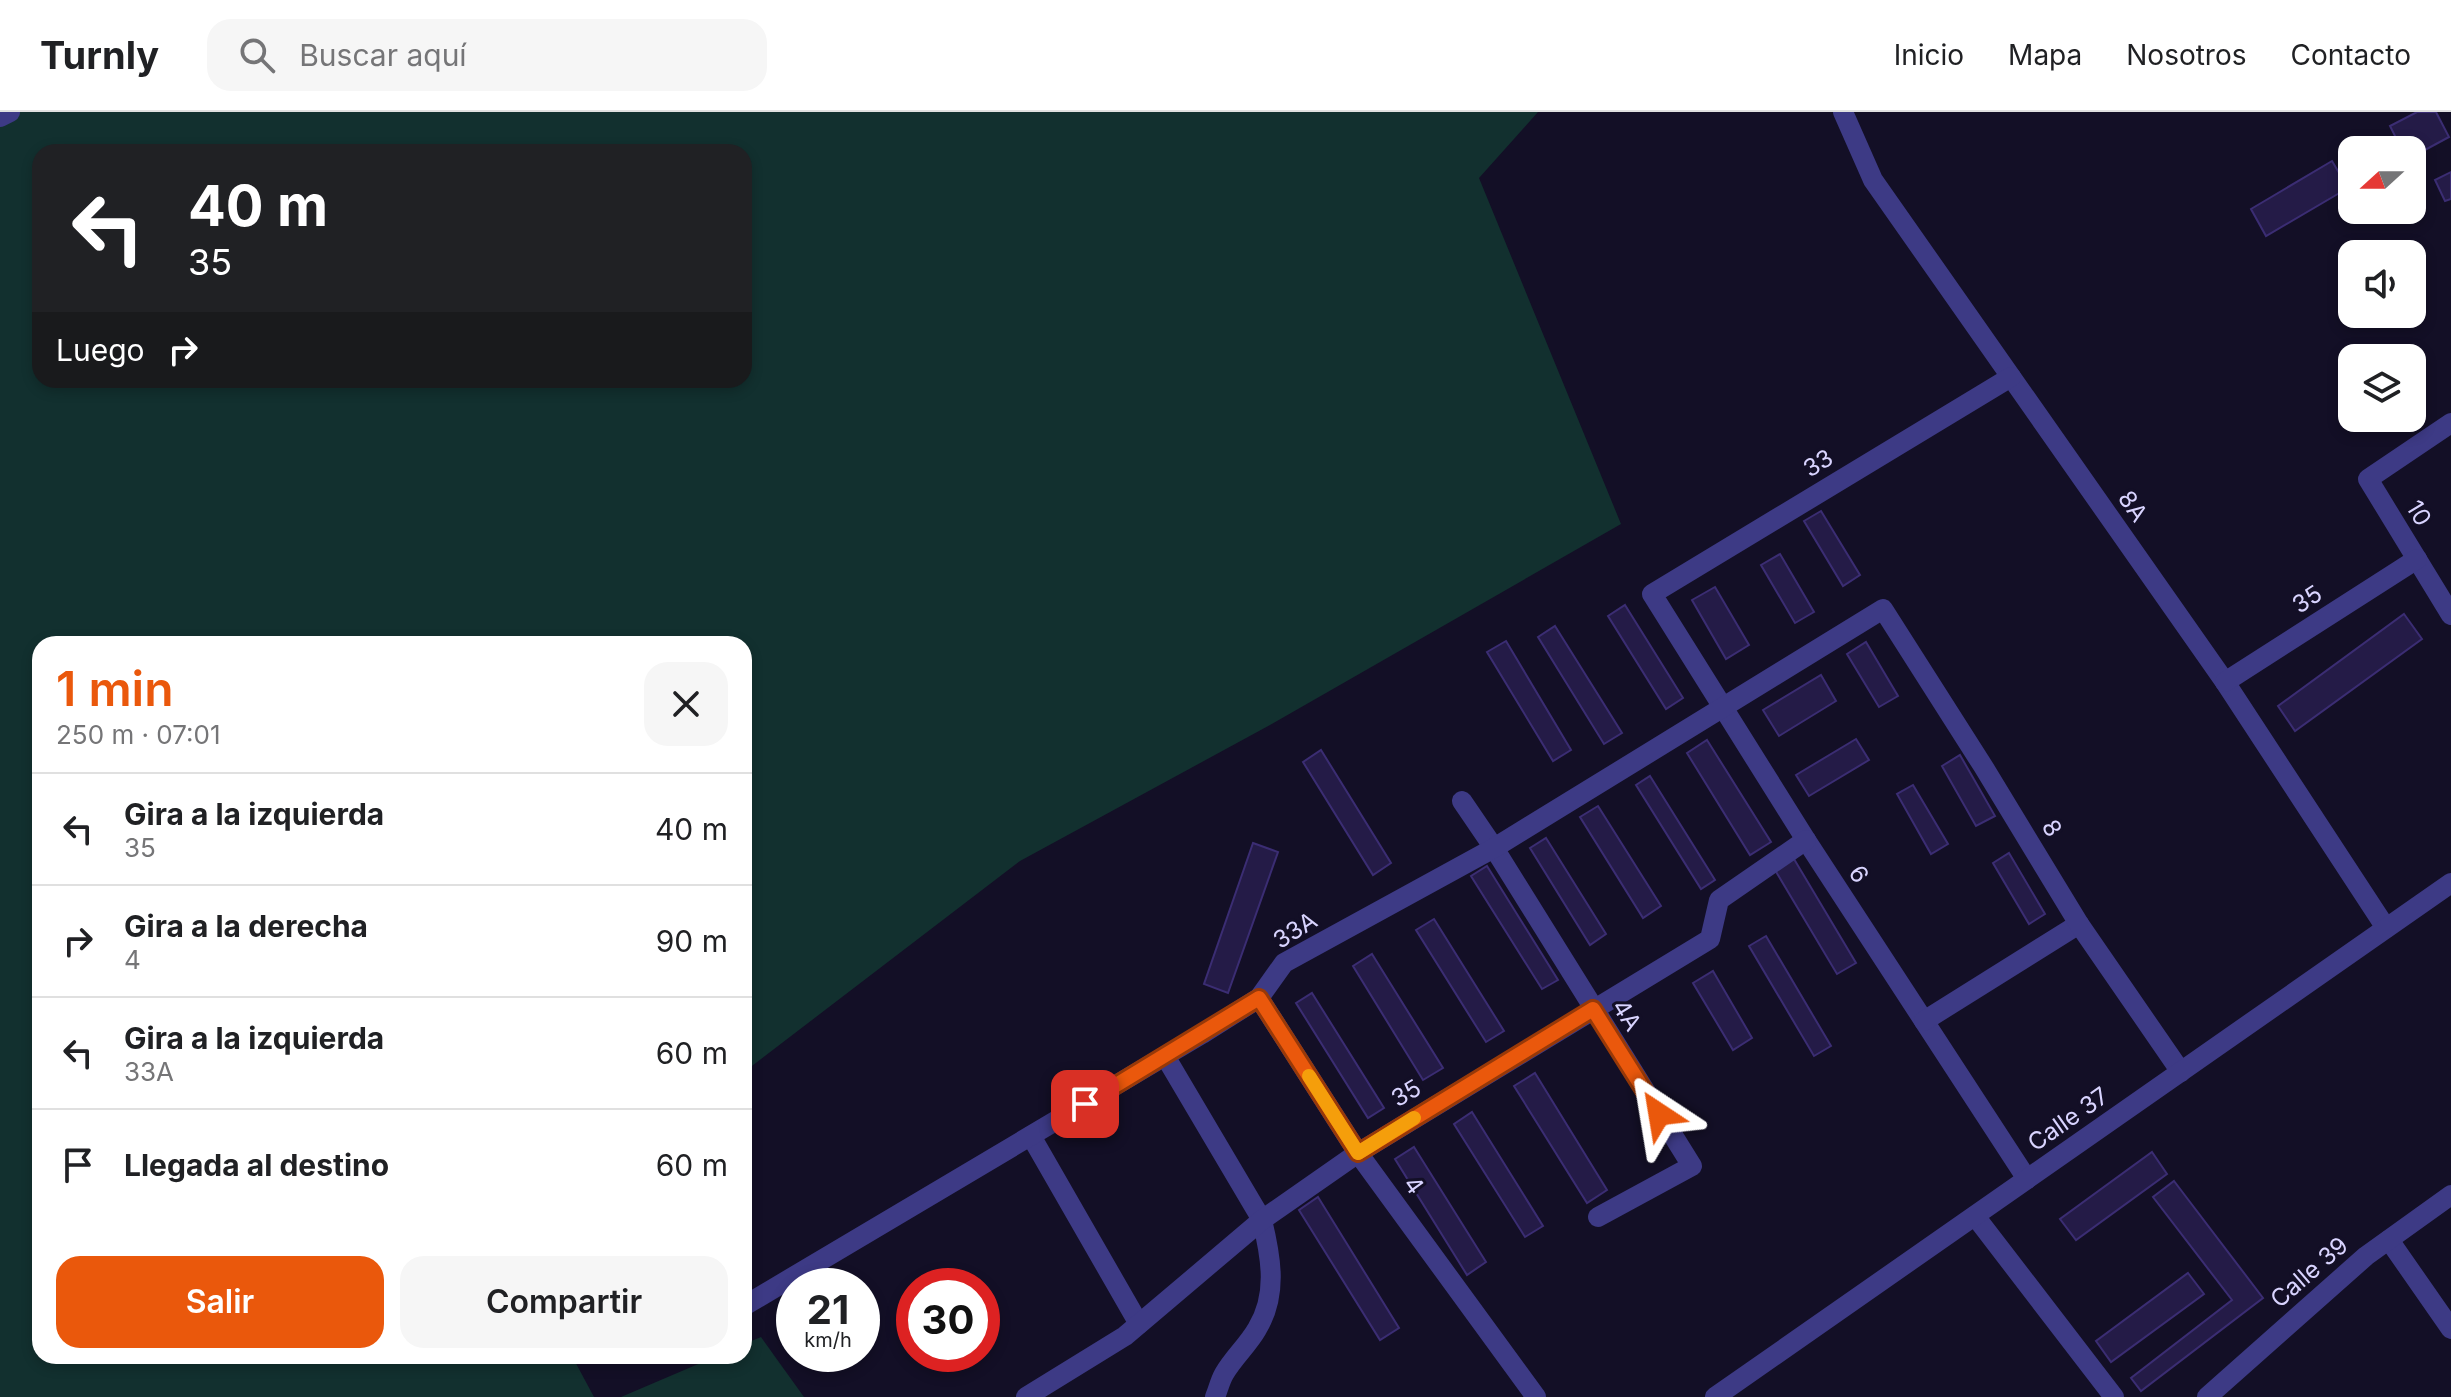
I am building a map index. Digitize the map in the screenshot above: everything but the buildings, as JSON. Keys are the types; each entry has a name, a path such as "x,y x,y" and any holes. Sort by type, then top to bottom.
{"street":[{"path":"0,117 10,112"},
{"name":"8A","path":"1843,112 1873,180 2225,682 2386,928"},
{"name":"33","path":"1652,594 2011,377"},
{"name":"10","path":"2451,423 2368,479 2451,615"},
{"name":"35","path":"2225,682 2417,559"},
{"name":"6","path":"1652,594 1806,840 2027,1179"},
{"name":"33A","path":"752,1301 1259,998 1284,963 1494,848 1883,609"},
{"name":"8","path":"1883,609 2079,924 2181,1072"},
{"name":"4A","path":"1462,801 1692,1166 1598,1217"},
{"name":"35","path":"1026,1397 1125,1336 1262,1220 1358,1153 1710,939 1719,900 1806,840"},
{"name":"Calle 37","path":"1715,1397 2451,883"},
{"path":"1924,1021 2079,924"},
{"name":"4","path":"1259,998 1358,1153 1536,1397"},
{"path":"1165,1056 1262,1220 1271,1270 1268,1305 1256,1331 1224,1374 1215,1397"},
{"path":"1031,1136 1139,1324"},
{"name":"Calle 39","path":"2207,1397 2366,1256 2451,1195"},
{"path":"1975,1216 2114,1397"},
{"path":"2389,1240 2451,1329"}],"green space":[{"path":"0,112 1538,112 1479,178 1621,524 1270,725 1020,861 752,1066 752,636 32,636 32,1364 576,1364 594,1397 0,1397"},
{"path":"761,1337 776,1358 776,1372 786,1372 804,1397 621,1397 698,1364 752,1364 752,1341"}],"slow traffic":[{"path":"1309,1076 1358,1153 1414,1118"}],"route":[{"path":"1085,1104 1259,998 1358,1153 1593,1009 1659,1114"}]}
